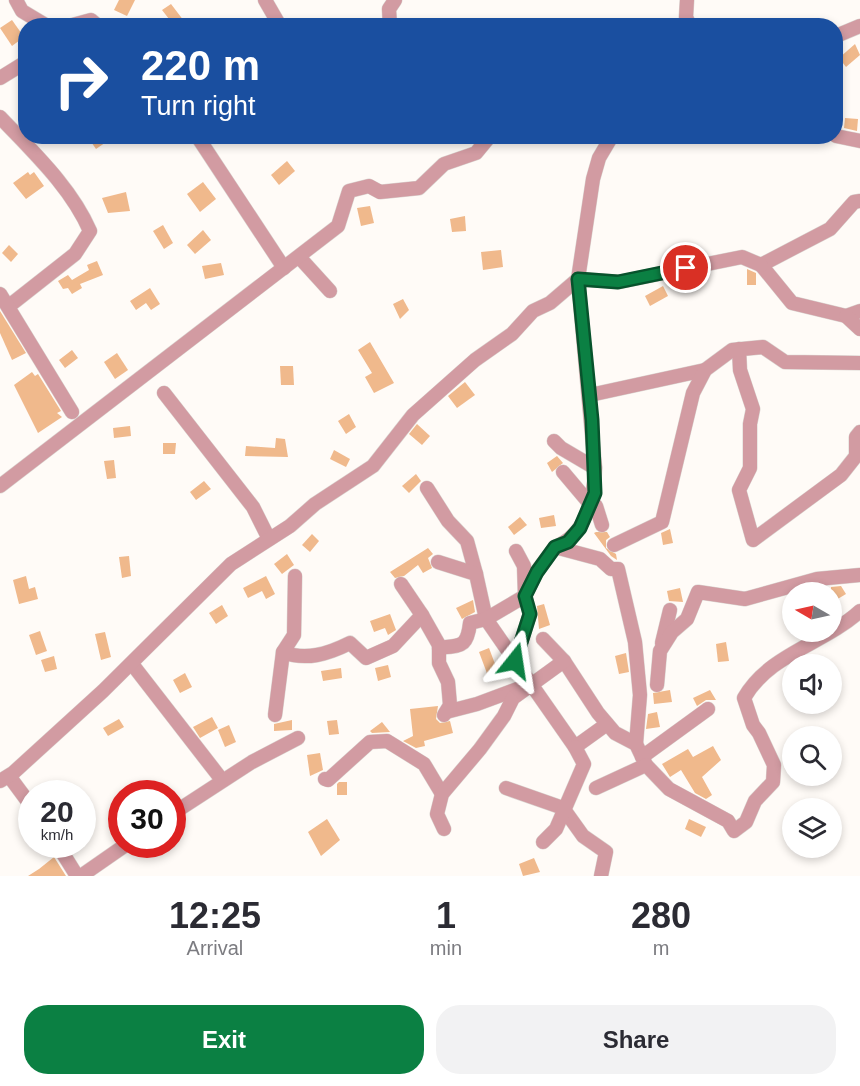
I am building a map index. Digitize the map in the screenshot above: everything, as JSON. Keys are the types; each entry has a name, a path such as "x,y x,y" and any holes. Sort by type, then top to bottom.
{"street":[{"path":"16,0 22,11 34,18"},
{"path":"265,0 275,18"},
{"path":"390,18 389,9 395,0"},
{"path":"685,18 687,0"},
{"path":"843,33 860,26"},
{"path":"0,78 18,67"},
{"path":"0,117 18,136"},
{"path":"843,137 860,141"},
{"path":"9,306 75,254 90,231 81,214 44,164 25,144"},
{"path":"202,144 284,268"},
{"path":"0,486 300,258 338,226 350,191 369,186 380,192 419,189 444,164 476,153 483,144"},
{"path":"439,648 460,646 468,638 470,623 486,619 525,596 537,572 555,547 568,542 580,528 595,493 590,395 578,279 592,179 599,158 607,144"},
{"path":"761,265 830,230 854,202 860,201"},
{"path":"18,793 4,779 132,664 188,609 208,584 231,564 372,466 414,415 475,360 512,334 533,311 550,303 578,279 618,282 742,257 761,265 792,303 846,316 860,329"},
{"path":"300,258 330,291"},
{"path":"0,294 72,412"},
{"path":"846,316 860,311"},
{"path":"590,395 705,370 732,350 739,349 763,347 785,362 860,363"},
{"path":"739,349 740,370 753,409 750,423 750,468 739,490 753,540 841,475 856,456 856,437 860,432"},
{"path":"614,545 662,522 693,393 705,370"},
{"path":"164,393 253,507 269,539"},
{"path":"554,441 561,448 595,468"},
{"path":"563,472 590,504 596,506 602,525"},
{"path":"427,488 448,521 466,541 486,619 575,747 584,764 563,808 556,829 543,842"},
{"path":"555,547 600,559 611,569 618,569 635,642 640,695 641,755"},
{"path":"515,661 530,614 525,596 524,566 516,551"},
{"path":"438,562 476,574"},
{"path":"660,651 672,632 687,619 698,592 745,599 817,579 860,574"},
{"path":"275,715 283,652 294,635 295,576"},
{"path":"401,584 422,615 439,648 439,663 448,682 450,705 445,714 531,684"},
{"path":"657,685 660,651 670,610"},
{"path":"543,639 564,661 607,724 641,755 669,789 728,821 734,831 746,822 755,801 773,782 774,765 753,725 744,698 748,690 775,663 842,627 860,611"},
{"path":"283,652 299,658 333,651 350,643 366,658 393,646 422,615"},
{"path":"444,829 437,814 442,794 480,749 504,716 513,698 564,661"},
{"path":"132,664 222,780"},
{"path":"596,788 708,709"},
{"path":"575,747 607,724"},
{"path":"186,804 222,780 298,738"},
{"path":"325,779 328,780 370,742 387,741 424,764 442,794"},
{"path":"506,788 563,808 583,836 606,852 601,876"},
{"path":"67,858 79,876 108,857"}],"building":[{"path":"119,0 135,0 127,16 114,10"},
{"path":"171,4 182,18 168,18 162,10"},
{"path":"12,20 18,28 18,42 12,46 0,28"},
{"path":"855,44 860,55 846,67 843,63 843,54"},
{"path":"845,118 858,119 857,131 844,128"},
{"path":"93,144 103,144 96,149"},
{"path":"287,161 295,171 279,185 271,175"},
{"path":"28,172 30,175 34,172 44,186 26,199 13,183"},
{"path":"203,182 216,199 200,212 187,194"},
{"path":"126,192 130,211 108,213 102,198"},
{"path":"370,206 374,223 361,226 357,208"},
{"path":"465,216 466,231 452,232 450,219"},
{"path":"163,225 173,243 164,249 153,231"},
{"path":"203,230 211,240 195,254 187,245"},
{"path":"9,245 18,254 11,262 2,253"},
{"path":"501,250 503,267 483,270 481,252"},
{"path":"97,261 103,275 80,284 82,288 72,294 68,288 63,289 58,281 68,275 72,280 89,270 87,265"},
{"path":"221,263 224,275 205,279 202,266"},
{"path":"747,269 756,273 756,285 747,285"},
{"path":"663,286 668,296 650,306 645,296"},
{"path":"150,288 160,304 151,310 146,303 136,310 130,301"},
{"path":"403,299 409,310 400,319 393,304"},
{"path":"0,311 26,353 12,360 0,333"},
{"path":"370,342 394,383 374,393 365,377 372,373 358,350"},
{"path":"72,350 78,358 65,368 59,360"},
{"path":"117,353 128,370 115,379 104,362"},
{"path":"280,366 293,366 294,385 281,385"},
{"path":"32,372 35,376 38,374 61,411 57,413 62,417 38,433 14,385"},
{"path":"465,382 475,395 457,408 448,396"},
{"path":"349,414 356,427 346,434 338,421"},
{"path":"417,424 430,436 422,445 409,434"},
{"path":"130,426 131,436 114,438 113,428"},
{"path":"276,438 285,439 288,457 245,456 246,446 275,448"},
{"path":"163,443 176,443 175,454 163,454"},
{"path":"334,450 350,459 346,467 330,459"},
{"path":"557,456 563,463 552,472 547,463"},
{"path":"114,460 116,478 107,479 104,461"},
{"path":"416,474 421,481 409,493 402,486"},
{"path":"204,481 211,489 196,500 190,492"},
{"path":"554,515 556,526 541,528 539,518"},
{"path":"520,517 527,525 514,535 508,527"},
{"path":"670,529 673,543 663,545 661,533"},
{"path":"607,532 610,537 606,540 606,548 616,554 617,560 611,556 594,533"},
{"path":"312,534 319,541 310,552 302,545"},
{"path":"428,548 433,554 428,558 432,568 423,573 418,565 404,576 395,578 390,572"},
{"path":"287,554 294,565 282,574 274,564"},
{"path":"129,556 131,576 122,578 119,557"},
{"path":"26,576 29,589 35,587 38,599 19,604 13,580"},
{"path":"266,576 275,594 266,599 262,591 248,598 243,588"},
{"path":"680,588 683,602 669,601 667,591"},
{"path":"473,600 475,612 462,619 456,608"},
{"path":"544,604 550,625 539,629 537,606"},
{"path":"222,605 228,616 216,624 209,613"},
{"path":"390,614 396,630 388,635 385,628 374,632 370,621"},
{"path":"40,631 47,651 36,655 29,635"},
{"path":"105,632 111,657 101,660 95,634"},
{"path":"726,642 729,661 718,662 716,644"},
{"path":"489,648 498,672 488,676 479,652"},
{"path":"626,653 629,672 619,674 615,656"},
{"path":"54,656 57,669 45,672 41,660"},
{"path":"388,665 391,677 378,681 375,668"},
{"path":"341,668 342,678 323,681 321,671"},
{"path":"185,673 192,687 180,693 173,680"},
{"path":"670,690 672,702 654,704 653,693"},
{"path":"710,690 716,700 706,700 697,706 693,698"},
{"path":"438,706 436,719 440,723 450,721 453,733 424,741 425,746 416,748 403,741 413,736 410,709"},
{"path":"657,712 660,727 646,729 648,714"},
{"path":"212,717 218,728 200,738 193,727"},
{"path":"119,719 124,727 108,736 103,728"},
{"path":"292,720 292,730 274,731 274,724"},
{"path":"337,720 339,734 329,735 327,721"},
{"path":"382,722 390,732 372,733 370,731"},
{"path":"229,725 236,742 225,747 218,730"},
{"path":"713,746 721,760 702,777 712,795 706,799 695,793 681,770 670,777 662,764 688,749 693,757"},
{"path":"320,753 323,770 310,776 307,755"},
{"path":"339,782 347,782 347,795 337,795"},
{"path":"327,819 340,840 321,856 308,832"},
{"path":"689,819 706,827 701,837 685,829"},
{"path":"55,858 66,876 28,876"},
{"path":"534,858 540,872 523,876 519,864"}],"route":[{"path":"515,661 521,636 530,614 525,596 537,572 555,547 568,542 580,528 595,493 592,420 578,279 618,282 686,268"}]}
